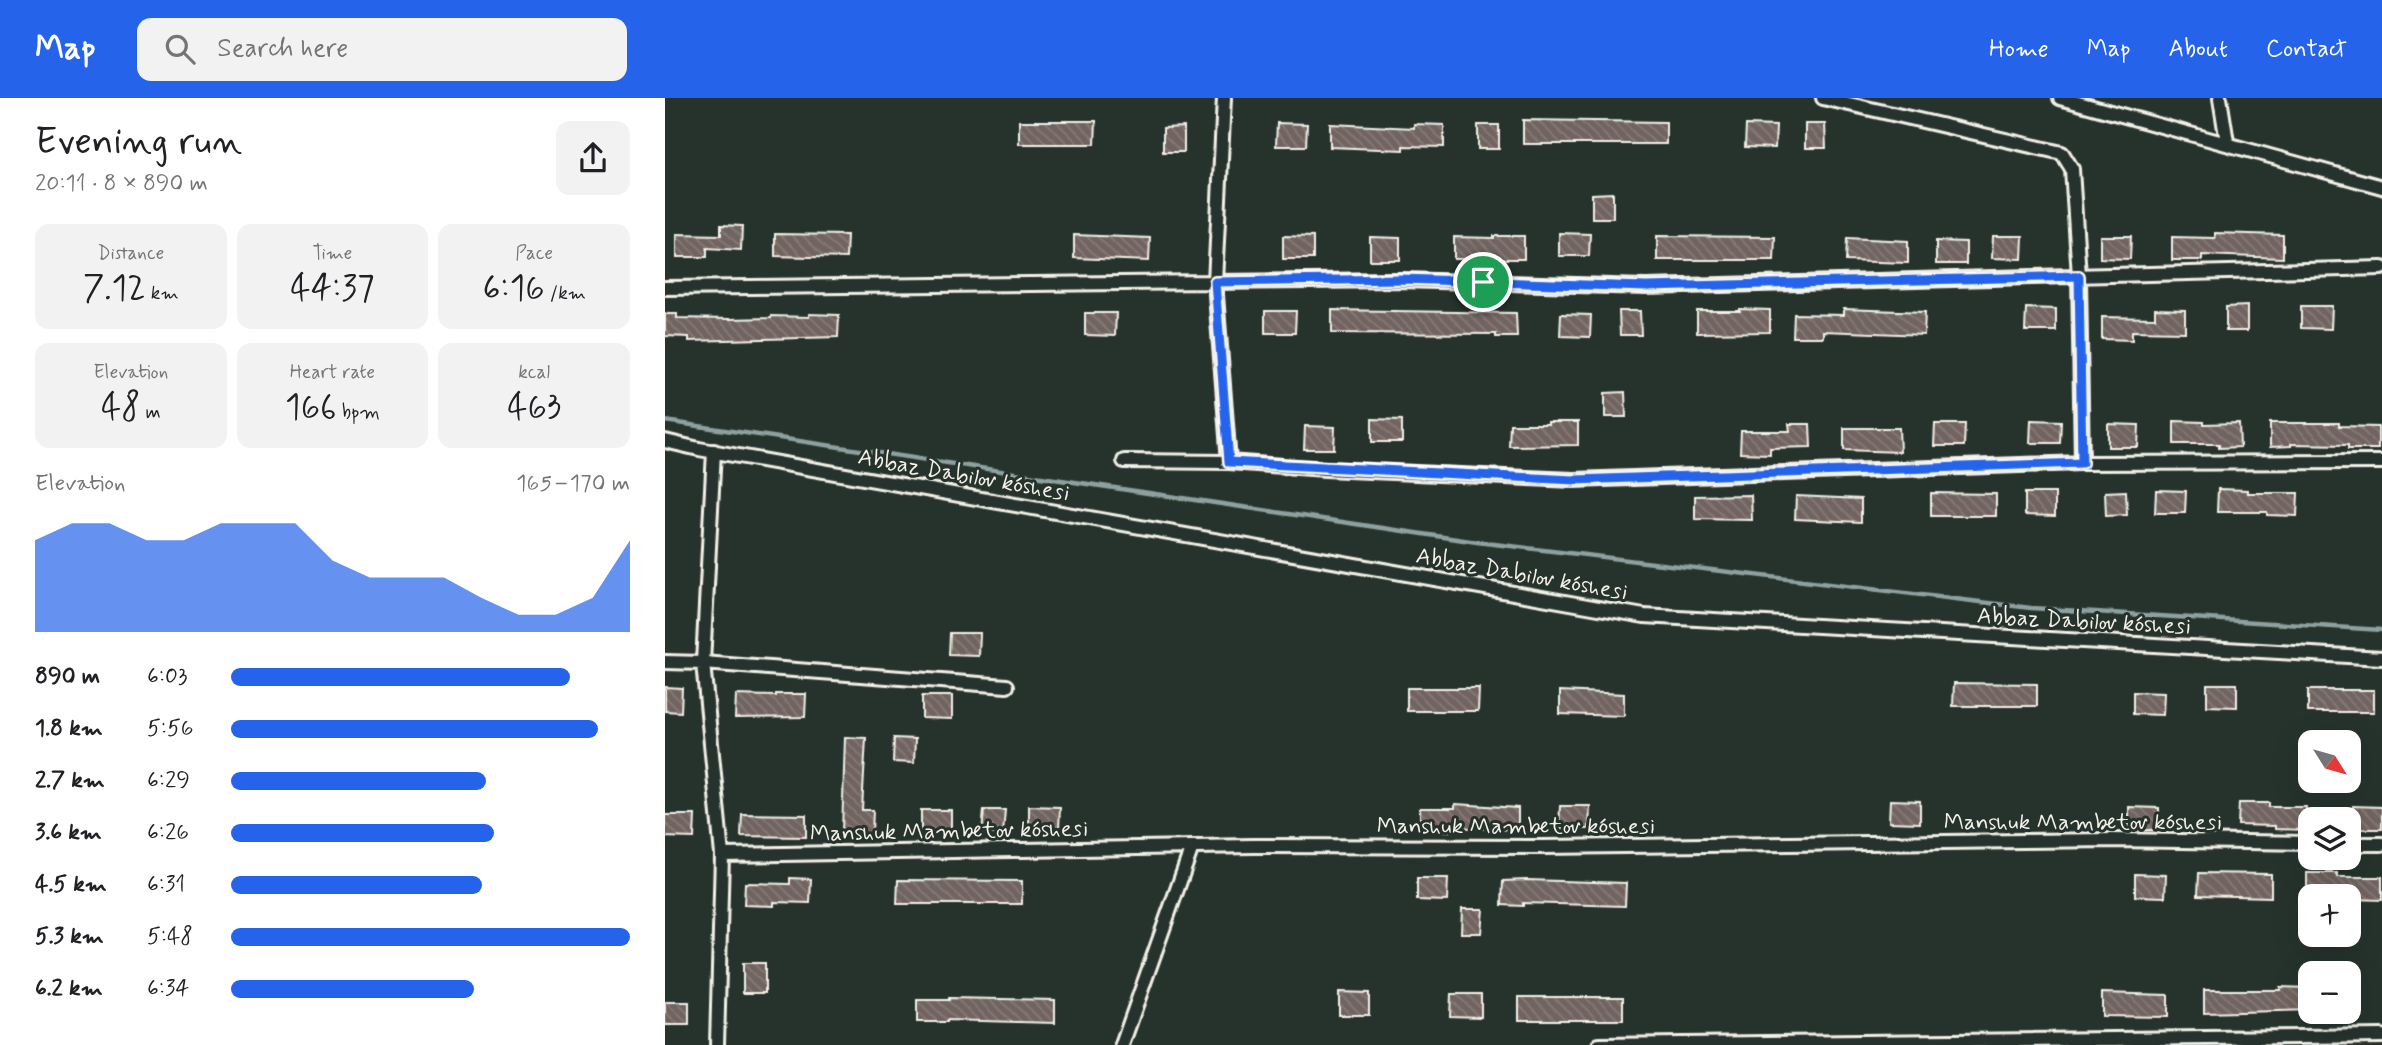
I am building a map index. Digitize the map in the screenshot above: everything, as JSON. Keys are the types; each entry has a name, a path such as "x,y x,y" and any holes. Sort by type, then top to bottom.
{"street":[{"path":"1224,98 1215,282 1229,462"},
{"path":"1823,98 2062,153 2072,169 2079,276 2082,463"},
{"path":"2060,98 2382,187"},
{"path":"2220,98 2227,142"},
{"path":"665,288 1401,279 1646,287 2382,268"},
{"name":"Abbaz Dabilov kóshesi","path":"665,441 714,452 1644,616 2382,658"},
{"path":"714,452 703,663 722,855 717,1045"},
{"path":"1124,461 1229,462 1574,480 2082,463 2382,462"},
{"path":"665,663 703,663 1007,686"},
{"name":"Manshuk Mambetov kóshesi","path":"722,855 1192,847 1544,847 2113,840 2298,843"},
{"path":"2361,844 2382,845"},
{"path":"1122,1045 1192,847"},
{"path":"1599,1045 2382,1036"}],"building":[{"path":"1523,120 1666,122 1666,144 1523,144"},
{"path":"1019,121 1096,121 1095,144 1019,144"},
{"path":"1277,123 1307,124 1306,146 1276,146"},
{"path":"1330,124 1414,128 1414,124 1444,125 1444,147 1403,146 1403,150 1330,147"},
{"path":"1805,124 1825,124 1826,148 1805,148"},
{"path":"1478,125 1499,125 1499,149 1478,149"},
{"path":"1746,125 1776,126 1775,148 1745,147"},
{"path":"1184,127 1184,152 1163,152 1163,128"},
{"path":"1613,193 1613,218 1592,218 1592,194"},
{"path":"721,225 742,226 741,250 707,248 707,257 677,257 677,234 721,235"},
{"path":"1559,233 1590,234 1589,256 1559,256"},
{"path":"2215,233 2283,235 2283,258 2202,255 2202,260 2172,260 2172,237 2215,238"},
{"path":"775,234 847,235 846,258 775,256"},
{"path":"1074,235 1150,238 1149,261 1074,258"},
{"path":"1283,236 1313,237 1313,259 1283,259"},
{"path":"1524,236 1524,259 1454,259 1454,237"},
{"path":"1657,236 1775,237 1774,260 1657,260"},
{"path":"1993,236 2023,236 2022,259 1992,258"},
{"path":"2100,236 2131,236 2130,259 2100,258"},
{"path":"1370,237 1400,238 1400,260 1370,260"},
{"path":"1847,238 1908,241 1908,263 1846,261"},
{"path":"1936,241 1966,242 1966,264 1936,264"},
{"path":"2247,306 2247,331 2226,331 2226,307"},
{"path":"2301,306 2332,306 2331,329 2301,328"},
{"path":"2026,308 2056,309 2056,331 2025,331"},
{"path":"1844,309 1925,312 1924,335 1823,331 1823,337 1793,337 1794,314 1844,315"},
{"path":"2155,309 2185,310 2185,332 2132,331 2132,340 2102,339 2102,317 2155,318"},
{"path":"1332,310 1516,313 1517,337 1496,337 1496,334 1332,333"},
{"path":"1770,310 1770,332 1697,333 1697,311"},
{"path":"1265,311 1296,311 1295,333 1265,333"},
{"path":"1619,311 1640,311 1641,335 1620,335"},
{"path":"1085,313 1116,313 1115,336 1085,335"},
{"path":"665,314 677,314 677,318 729,319 839,315 838,337 689,341 689,337 665,336"},
{"path":"1561,314 1591,315 1590,337 1560,336"},
{"path":"1625,392 1626,417 1605,417 1605,393"},
{"path":"1372,419 1402,420 1402,442 1372,442"},
{"path":"2031,420 2061,421 2060,443 2030,443"},
{"path":"2174,421 2239,423 2240,447 2174,444"},
{"path":"1578,422 1578,445 1509,446 1510,424"},
{"path":"2270,423 2339,423 2339,426 2378,427 2378,449 2348,449 2348,445 2291,444 2270,447"},
{"path":"1789,424 1810,424 1811,447 1770,448 1770,454 1740,453 1741,431 1790,431"},
{"path":"1935,424 1965,424 1964,446 1934,446"},
{"path":"2108,424 2139,425 2138,447 2108,447"},
{"path":"1305,426 1335,427 1334,449 1304,449"},
{"path":"1844,428 1899,428 1900,452 1844,450"},
{"path":"2218,489 2248,490 2248,493 2298,493 2297,516 2267,515 2267,512 2217,512"},
{"path":"2156,490 2186,491 2185,513 2155,513"},
{"path":"2126,491 2127,515 2106,516 2105,492"},
{"path":"1931,493 1996,494 1996,516 1931,516"},
{"path":"2025,493 2055,493 2055,516 2025,515"},
{"path":"1751,495 1752,520 1695,519 1695,496"},
{"path":"1796,496 1861,499 1861,522 1795,519"},
{"path":"950,633 980,633 979,656 949,655"},
{"path":"1954,683 2037,684 2037,706 1953,706"},
{"path":"2207,684 2237,684 2237,707 2207,706"},
{"path":"665,687 682,688 681,712 665,711"},
{"path":"1407,688 1479,688 1478,711 1407,711"},
{"path":"2308,690 2374,690 2374,712 2308,712"},
{"path":"1560,691 1624,694 1624,716 1560,714"},
{"path":"2133,692 2164,693 2163,715 2133,714"},
{"path":"806,694 805,717 735,718 736,695"},
{"path":"922,696 952,696 952,719 922,718"},
{"path":"845,737 866,738 862,810 873,810 872,833 842,832"},
{"path":"894,738 915,739 914,763 893,762"},
{"path":"1890,800 1920,801 1920,823 1889,822"},
{"path":"2239,803 2298,807 2298,830 2238,825"},
{"path":"1455,804 1518,808 1518,830 1450,827 1450,831 1420,830 1420,808 1455,808"},
{"path":"1029,806 1060,807 1059,829 1029,829"},
{"path":"1560,806 1590,806 1589,829 1559,828"},
{"path":"2353,806 2382,807 2382,829 2361,829 2361,807"},
{"path":"2129,807 2159,808 2159,830 2129,830"},
{"path":"921,810 951,810 951,832 921,832"},
{"path":"984,810 1005,810 1003,834 982,833"},
{"path":"742,814 806,815 806,837 741,836"},
{"path":"665,815 695,815 694,838 665,837"},
{"path":"2199,873 2271,874 2271,897 2198,895"},
{"path":"2307,873 2337,873 2337,877 2382,877 2382,900 2361,899 2361,884 2307,884"},
{"path":"2135,874 2166,875 2165,897 2135,896"},
{"path":"790,878 811,879 810,903 744,905 745,883 790,884"},
{"path":"1417,878 1448,878 1447,901 1417,900"},
{"path":"898,880 1022,881 1022,904 897,904"},
{"path":"1503,881 1626,883 1625,906 1523,903 1523,906 1502,905"},
{"path":"1462,909 1483,909 1481,933 1461,933"},
{"path":"743,963 765,963 765,993 743,993"},
{"path":"2280,987 2298,988 2298,1010 2204,1013 2204,990 2280,990"},
{"path":"1339,992 1369,993 1369,1015 1339,1015"},
{"path":"2102,993 2168,995 2168,1017 2102,1016"},
{"path":"1451,994 1481,994 1481,1017 1450,1016"},
{"path":"1519,997 1623,997 1623,1020 1519,1020"},
{"path":"917,1000 1055,1000 1055,1023 947,1020 917,1022"},
{"path":"665,1002 689,1002 689,1025 665,1025"}],"waterway":[{"path":"665,421 1477,542 2031,608 2382,630"}],"route":[{"path":"2079,276 2082,463 1574,480 1229,462 1215,282 1401,279 1483,282 1646,287 2079,276"}]}
